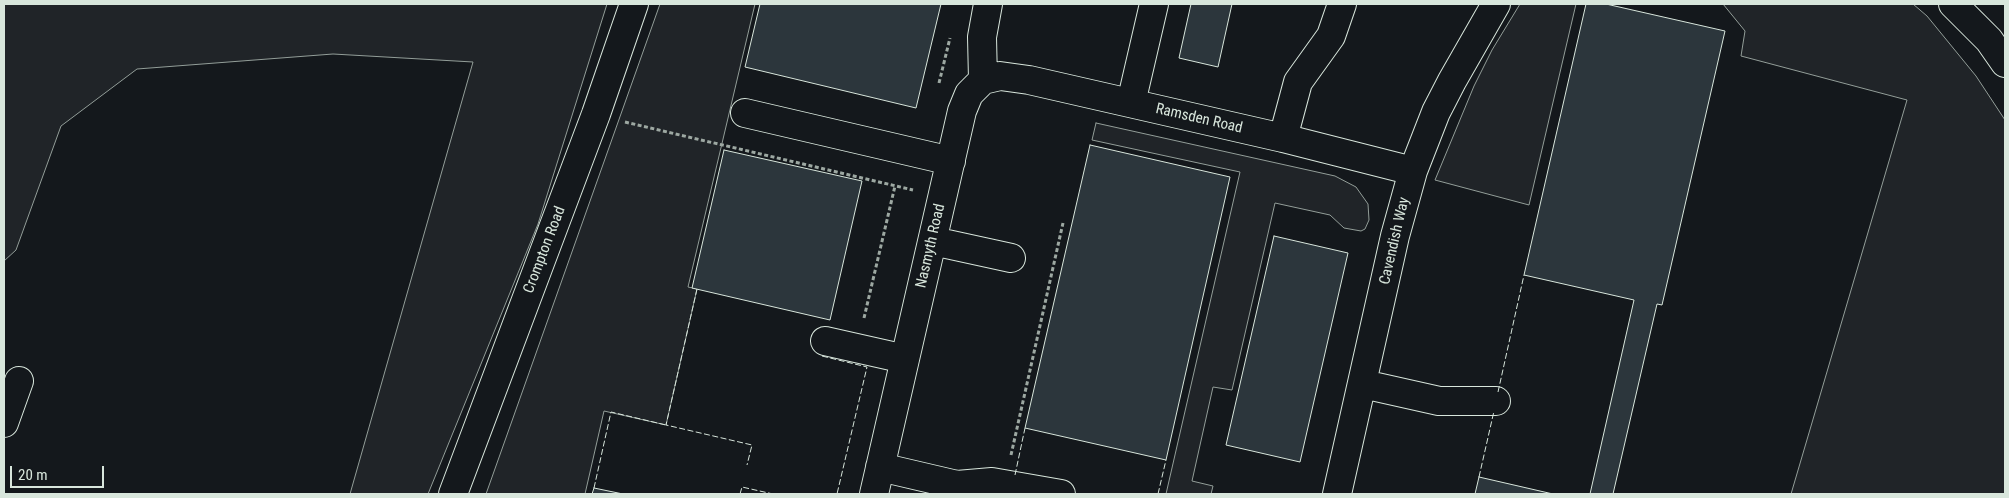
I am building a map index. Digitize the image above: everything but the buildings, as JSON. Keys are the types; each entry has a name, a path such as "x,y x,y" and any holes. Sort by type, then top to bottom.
{"street":[{"name":"Crompton Road","path":"454,494 596,114 634,4"},
{"path":"983,80 982,37 988,4"},
{"path":"1131,103 1154,4"},
{"path":"1283,138 1298,82 1331,36 1342,4"},
{"name":"Cavendish Way","path":"1337,494 1395,236 1413,171 1448,89 1496,4"},
{"path":"1953,4 1989,40 2005,63"},
{"name":"Ramsden Road","path":"983,80 1008,76 1283,138 1413,171"},
{"name":"Nasmyth Road","path":"874,494 966,101 973,89 983,80"},
{"path":"745,113 951,161"},
{"path":"933,241 1011,258"},
{"path":"825,341 905,359"},
{"path":"4,422 19,381"},
{"path":"1363,384 1439,401 1496,401"},
{"path":"880,468 965,490 992,482 1060,494"}],"path":[{"path":"643,127 888,185"},
{"path":"857,348 895,186"},
{"path":"1004,483 1064,223"}],"shaded area":[{"path":"4,4 607,4 538,224 428,494 350,494 473,62 333,54 137,69 61,126 16,250 4,261"},
{"path":"660,4 755,4 688,287 697,289 666,425 604,411 585,494 486,494"},
{"path":"1520,4 1576,4 1529,205 1435,180 1474,86 1492,50"},
{"path":"1723,4 1913,4 1927,16 1976,76 2005,120 2005,494 1791,494 1907,100 1741,56 1745,31"},
{"path":"1096,123 1335,176 1356,187 1368,204 1369,220 1365,229 1361,231 1344,228 1330,215 1275,203 1232,390 1213,387 1192,481 1213,486 1211,494 1166,494 1240,172 1092,140"}],"fence":[{"path":"1498,392 1524,275"},
{"path":"697,289 666,425 752,445 747,465"},
{"path":"822,356 867,367 837,494"},
{"path":"1479,477 1494,411"},
{"path":"594,488 611,412 666,425"},
{"path":"1015,475 1025,428"},
{"path":"1158,494 1166,460"},
{"path":"740,494 742,487 773,494"}]}
